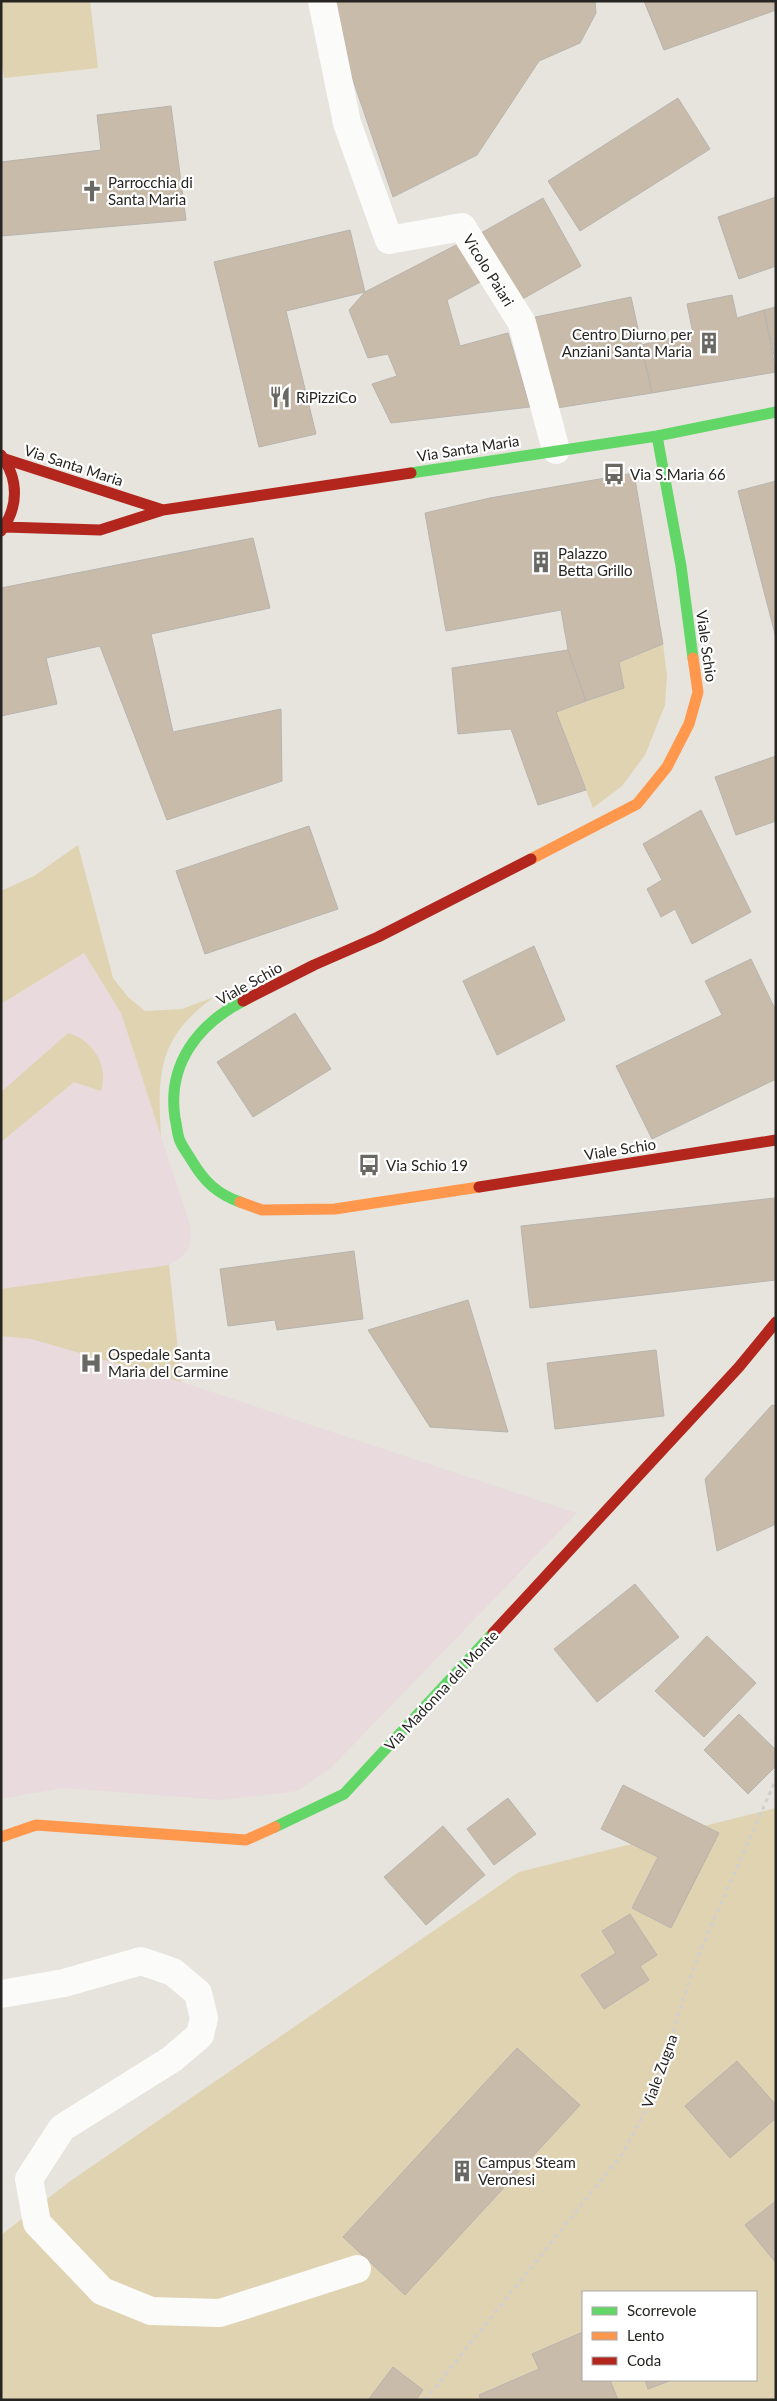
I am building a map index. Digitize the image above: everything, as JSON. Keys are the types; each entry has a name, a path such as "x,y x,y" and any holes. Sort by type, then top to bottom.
{"street":[{"name":"Vicolo Paiari","path":"322,1 341,124 389,240 462,227 522,323 556,450"},
{"name":"Via Santa Maria","path":"3,529 100,530 163,510 657,436 776,412"},
{"name":"Viale Schio","path":"657,436 681,566 698,692 689,724 667,767 637,804 378,937 314,965 236,1005 213,1020 191,1044 176,1073 172,1098 176,1123 179,1140 204,1180 232,1199 262,1210 335,1209 776,1140"},
{"name":"Via Santa Maria","path":"3,457 163,510"},
{"path":"3,457 13,475 16,493 13,511 3,529"},
{"name":"Via Madonna del Monte","path":"1,1837 36,1825 246,1840 344,1794 725,1382 776,1322"},
{"path":"1,1994 64,1983 141,1961 173,1972 198,1993 204,2018 200,2035 172,2059 62,2128 29,2179 37,2223 102,2291 151,2312 220,2313 357,2269"}],"path":[{"name":"Viale Zugna","path":"425,2400 622,2154 648,2106 698,1958 776,1779"}],"shaded area":[{"path":"1,1 90,1 98,68 4,78 1,56"},
{"path":"663,644 667,676 665,705 645,755 622,786 593,808 556,712 624,688 619,662"},
{"path":"78,845 113,978 128,997 145,1011 182,1009 214,997 182,1026 172,1041 165,1057 160,1092 161,1136 121,1013 84,953 1,1004 1,891 34,876"},
{"name":"Ospedale Santa Maria del Carmine","path":"84,953 121,1013 191,1228 190,1245 183,1256 169,1265 182,1382 577,1513 331,1768 297,1791 223,1800 63,1788 1,1799 1,1004"},
{"path":"68,1033 85,1041 97,1055 103,1072 101,1091 74,1082 1,1142 1,1092"},
{"path":"169,1265 181,1382 31,1339 1,1336 1,1289"},
{"path":"776,1808 776,2400 1,2400 1,2235 69,2182 519,1872"}],"building":[{"path":"332,1 595,1 596,13 580,43 539,61 477,155 393,197 342,48"},
{"path":"644,1 776,1 776,10 664,50"},
{"path":"678,98 710,149 580,231 548,181"},
{"name":"Parrocchia di Santa Maria","path":"171,106 186,220 1,236 1,162 101,150 97,115"},
{"path":"776,197 776,266 739,279 718,217"},
{"path":"543,198 581,266 519,301 481,233"},
{"path":"350,230 365,292 286,311 316,434 259,447 214,262"},
{"path":"460,243 482,281 447,300 460,346 508,333 530,407 391,423 372,384 397,376 388,354 368,358 349,310 365,292"},
{"name":"Centro Diurno per Anziani Santa Maria","path":"732,295 737,318 764,310 776,372 652,393 641,345 693,333 687,304"},
{"path":"631,297 652,393 550,409 531,318"},
{"path":"776,307 776,364 764,310"},
{"name":"Palazzo Betta Grillo","path":"634,473 663,644 619,662 624,688 586,701 568,650 561,610 446,631 425,513 490,498"},
{"path":"776,481 776,638 738,491"},
{"path":"253,538 270,608 151,634 173,732 281,709 282,781 167,820 100,646 46,658 57,704 1,716 1,588"},
{"path":"568,650 586,701 556,712 586,790 538,805 511,729 458,734 452,668"},
{"path":"776,756 776,821 736,835 715,777"},
{"path":"701,810 751,912 692,944 675,909 661,917 647,889 662,880 643,844"},
{"path":"309,826 338,909 205,954 176,871"},
{"path":"534,946 565,1020 497,1055 463,981"},
{"path":"751,959 776,1011 776,1079 652,1139 616,1066 722,1015 705,981"},
{"path":"295,1013 331,1069 253,1117 217,1062"},
{"path":"775,1198 776,1280 530,1308 521,1226"},
{"path":"354,1251 363,1319 277,1330 275,1320 228,1326 220,1269"},
{"path":"468,1300 508,1432 430,1427 368,1330"},
{"path":"656,1350 664,1416 555,1429 547,1363"},
{"path":"772,1405 776,1406 776,1524 717,1551 705,1479"},
{"path":"635,1584 679,1637 597,1702 554,1649"},
{"path":"707,1636 756,1683 704,1737 655,1691"},
{"path":"739,1714 776,1750 776,1766 748,1794 704,1750"},
{"path":"623,1785 719,1833 671,1928 632,1908 658,1857 601,1829"},
{"path":"508,1798 536,1834 494,1865 467,1829"},
{"path":"443,1826 485,1875 426,1925 384,1877"},
{"path":"630,1914 657,1955 640,1966 649,1980 604,2009 581,1975 616,1953 602,1931"},
{"name":"Campus Steam Veronesi","path":"517,2048 580,2105 405,2295 343,2237"},
{"path":"737,2061 776,2105 776,2118 730,2158 685,2106"},
{"path":"776,2201 776,2263 745,2225"},
{"path":"582,2332 582,2381 610,2381 618,2400 481,2400 479,2395 539,2369 532,2354"},
{"path":"393,2367 423,2390 416,2400 368,2400"},
{"path":"645,2381 669,2381 648,2389"}],"traffic: fast":[{"path":"411,473 657,436 776,412"},
{"path":"657,436 681,566 693,658"},
{"path":"240,1202 218,1191 206,1181 197,1168 179,1139 174,1099 176,1081 181,1064 189,1049 212,1022 243,1001"},
{"path":"275,1827 344,1794 493,1633"}],"traffic: slow":[{"path":"531,859 637,804 667,767 689,724 698,692 693,658"},
{"path":"240,1202 262,1210 335,1209 479,1187"},
{"path":"1,1837 36,1825 246,1840 275,1827"}],"traffic: jam":[{"path":"1,455 7,464 14,483 14,503 7,522 1,531"},
{"path":"5,459 163,510"},
{"path":"5,527 100,530 163,510 411,473"},
{"path":"243,1001 314,965 378,937 531,859"},
{"path":"479,1187 776,1140"},
{"path":"493,1633 739,1367 776,1322"}],"place":[{"name":"Parrocchia di Santa Maria","path":"92,191"},
{"name":"Centro Diurno per Anziani Santa Maria","path":"709,343"},
{"name":"RiPizziCo","path":"280,397"},
{"name":"Via S.Maria 66","path":"614,474"},
{"name":"Palazzo Betta Grillo","path":"541,562"},
{"name":"Via Schio 19","path":"369,1165"},
{"name":"Ospedale Santa Maria del Carmine","path":"91,1363"},
{"name":"Campus Steam Veronesi","path":"462,2171"}]}
